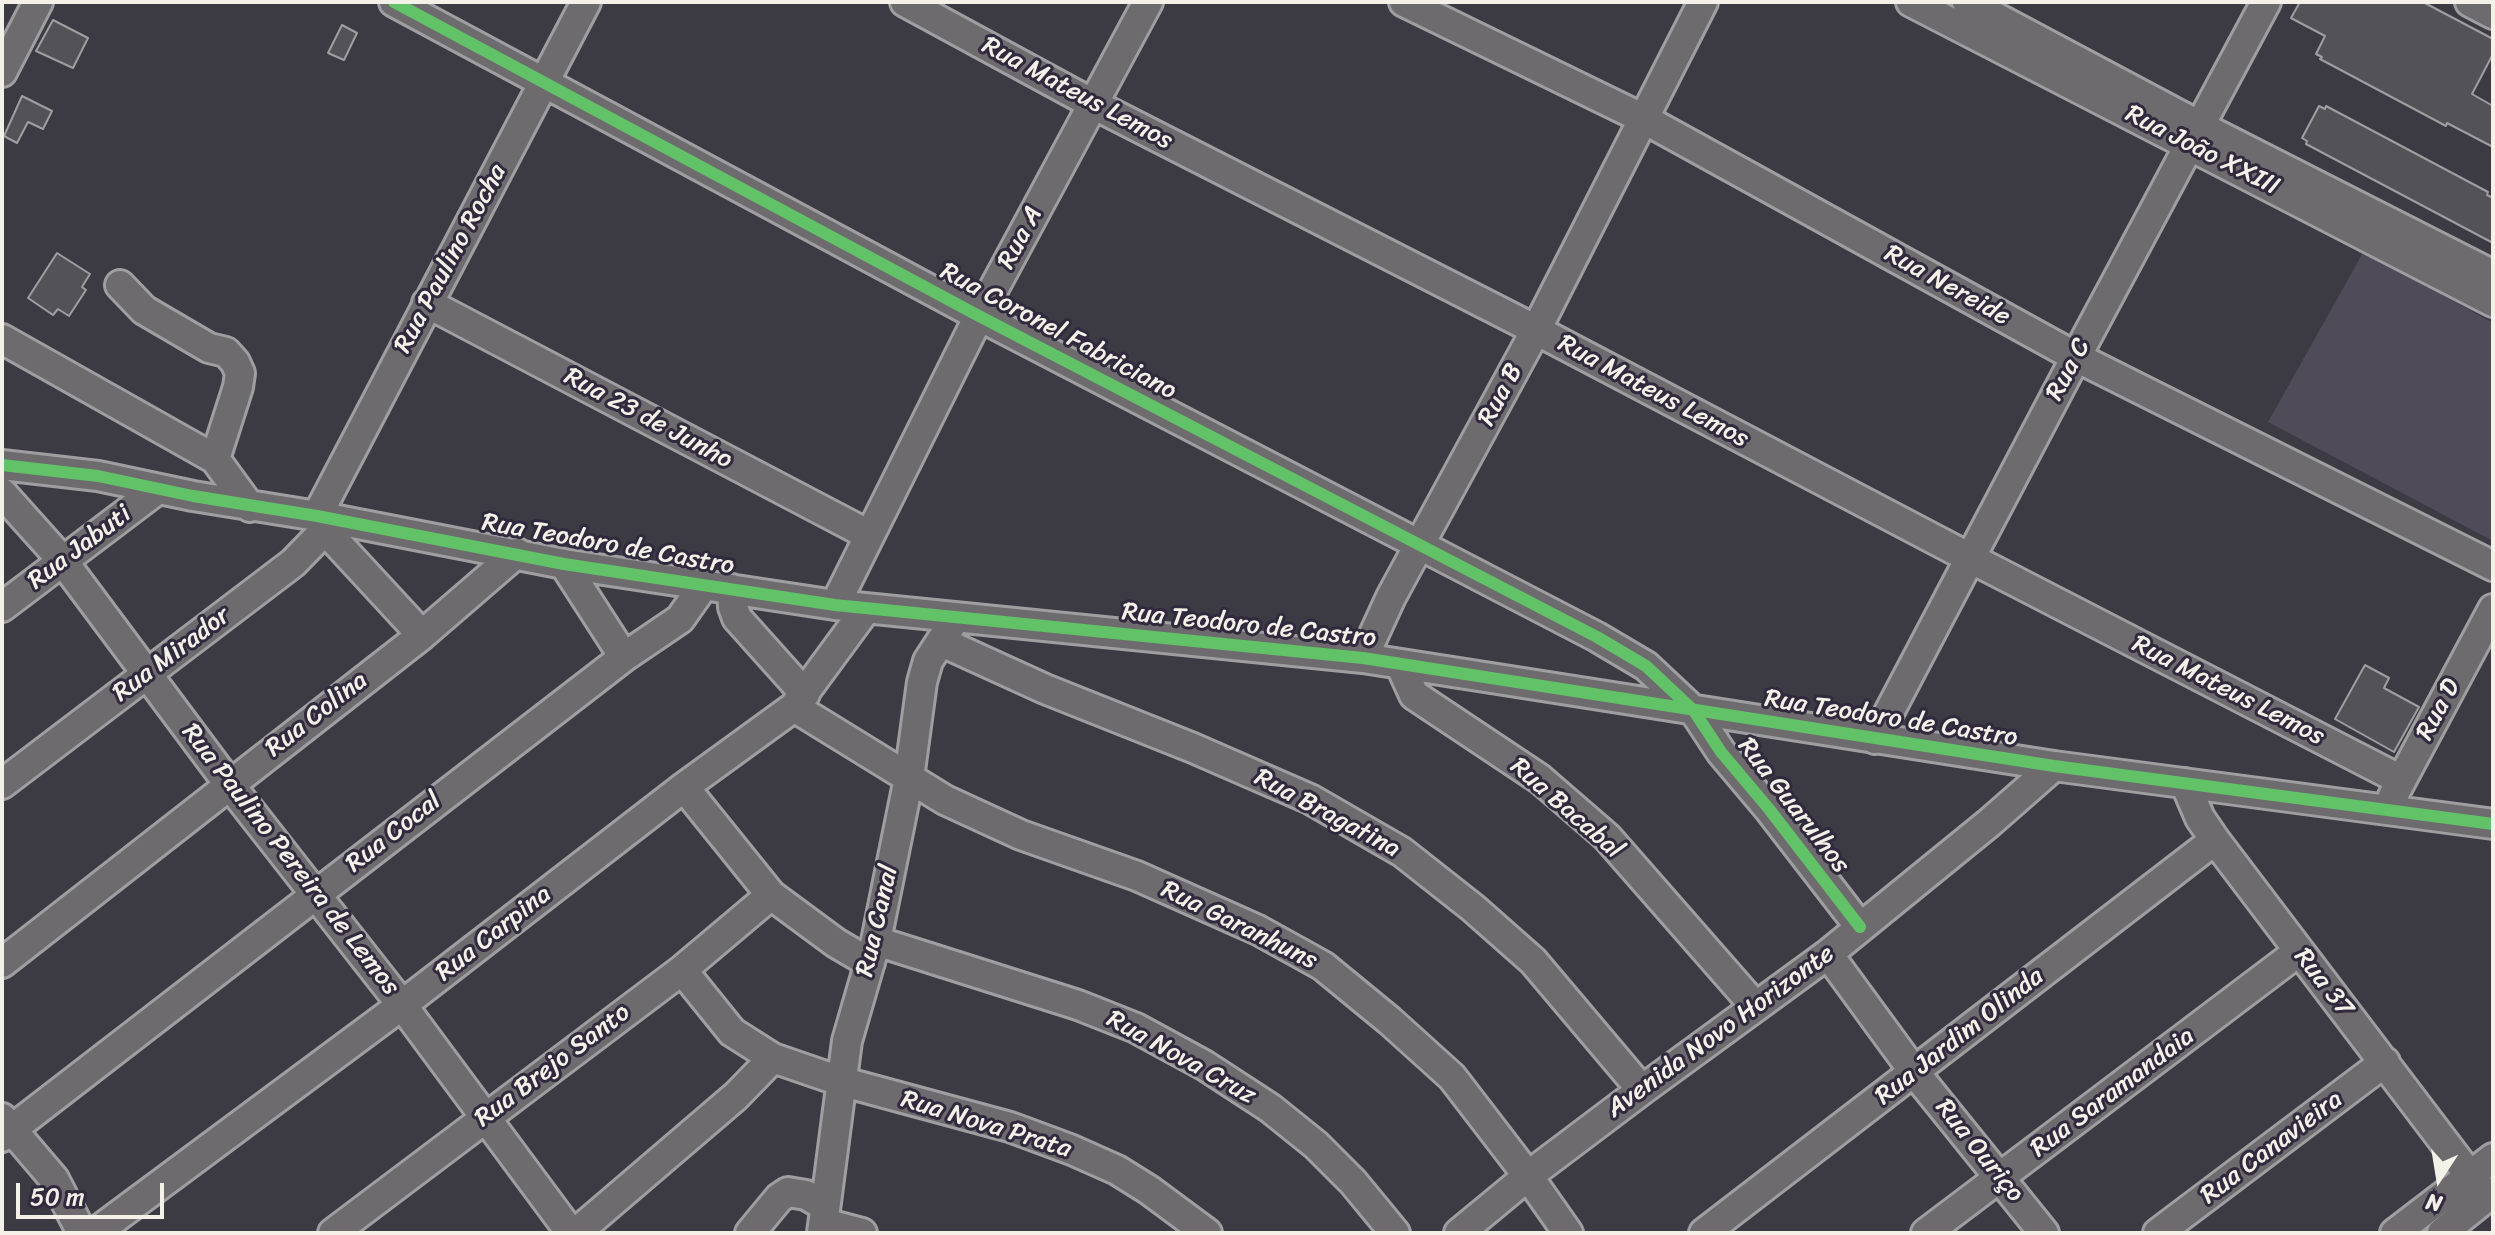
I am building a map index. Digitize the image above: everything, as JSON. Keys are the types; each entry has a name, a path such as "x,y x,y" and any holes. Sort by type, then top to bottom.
{"street":[{"path":"4,62 38,2"},
{"name":"Rua Coronel Fabriciano","path":"394,2 979,316 1621,651 1646,666 1694,711"},
{"name":"Rua Paulino Rocha","path":"326,522 427,303 586,2"},
{"name":"Rua Mateus Lemos","path":"905,2 1093,104 1536,330 2401,780"},
{"name":"Rua A","path":"835,605 979,316 1148,2"},
{"name":"Rua Nereide","path":"1404,2 1644,119 2076,357 2493,566"},
{"name":"Rua B","path":"1363,658 1374,631 1536,330 1703,2"},
{"name":"Rua João XXIII","path":"1911,2 2493,275"},
{"name":"Rua João XXIII","path":"1967,2 2493,302"},
{"name":"Rua C","path":"1875,739 2266,2"},
{"path":"2470,2 2493,14"},
{"path":"120,285 144,310 209,348 226,352 235,362 240,373 238,387 215,459"},
{"name":"Rua 23 de Junho","path":"427,303 869,535"},
{"path":"2,339 215,459 250,507"},
{"name":"Rua Teodoro de Castro","path":"2,465 98,476 326,522 517,553 564,564 835,605 1363,658 2054,766 2493,824"},
{"name":"Rua Jabuti","path":"2,607 158,489"},
{"name":"Rua Paulino Pereira de Lemos","path":"2,493 62,560 229,784 402,1005 574,1233"},
{"path":"326,522 422,635"},
{"name":"Rua Mirador","path":"2,784 293,563 326,522"},
{"name":"Rua Colina","path":"2,963 422,635 517,553"},
{"path":"564,564 624,657"},
{"name":"Rua Cocal","path":"5,1128 624,657 680,619 704,585"},
{"name":"Rua Garanhuns","path":"732,589 737,618 800,700 909,778 945,800 1021,835 1137,876 1258,930 1323,966 1452,1077 1568,1233"},
{"name":"Rua Carpina","path":"95,1233 402,1005 800,700 866,609"},
{"name":"Rua D","path":"2385,810 2493,609"},
{"name":"Rua Canal","path":"823,1221 847,1041 873,952 909,778 922,682 928,661 956,617"},
{"name":"Rua Bragatina","path":"942,642 1045,689 1310,799 1402,852 1533,961 1642,1090"},
{"name":"Rua Bacabal","path":"1400,664 1414,695 1540,779 1607,837 1755,1006"},
{"name":"Rua Guarulhos","path":"1694,711 1721,752 1860,927"},
{"name":"Avenida Novo Horizonte","path":"1459,1233 1528,1176 1828,954 2031,789 2054,766"},
{"name":"Rua 37","path":"2185,783 2200,818 2215,840 2470,1176"},
{"name":"Rua Nova Cruz","path":"684,787 771,895 836,943 1078,1005 1136,1028 1204,1065 1270,1108 1316,1145 1353,1182 1395,1233"},
{"name":"Rua Jardim Olinda","path":"1704,1233 2215,840"},
{"name":"Rua Brejo Santo","path":"333,1233 682,970 771,895"},
{"name":"Rua Saramandaia","path":"1926,1233 2298,952"},
{"name":"Rua Ouriço","path":"1828,954 1915,1073 2044,1233"},
{"name":"Rua Nova Prata","path":"682,970 732,1032 773,1058 840,1081 1010,1127 1072,1150 1117,1170 1207,1233"},
{"path":"574,1233 736,1096 773,1058"},
{"name":"Rua Canavieira","path":"2158,1233 2385,1062"},
{"path":"5,1128 54,1179 82,1233"},
{"path":"2402,1231 2493,1158"},
{"path":"750,1233 779,1198 788,1192 806,1195 823,1221 862,1233"},
{"path":"2442,1233 2493,1192"}],"shaded area":[{"path":"2364,251 2493,323 2493,541 2268,422"}],"building":[{"path":"2300,2 2423,2 2493,39 2493,54 2472,94 2493,106 2493,147 2447,123 2446,126 2320,59 2322,57 2316,54 2325,36 2291,18"},
{"path":"53,20 88,38 73,68 36,51"},
{"path":"342,25 357,33 344,60 328,53"},
{"path":"22,96 52,111 43,129 28,122 17,143 4,136"},
{"path":"2319,106 2325,109 2326,106 2488,192 2487,195 2493,198 2493,243 2306,144 2307,141 2302,138"},
{"path":"57,253 90,274 82,287 86,290 69,316 58,309 53,315 28,298"},
{"path":"2365,665 2389,678 2384,688 2419,707 2394,752 2335,719"}],"cycle path":[{"path":"394,2 979,316 1597,637 1646,666 1694,711 1721,752 1860,927"},
{"path":"2,465 98,476 564,564 835,605 1363,658 2054,766 2493,824"}]}
